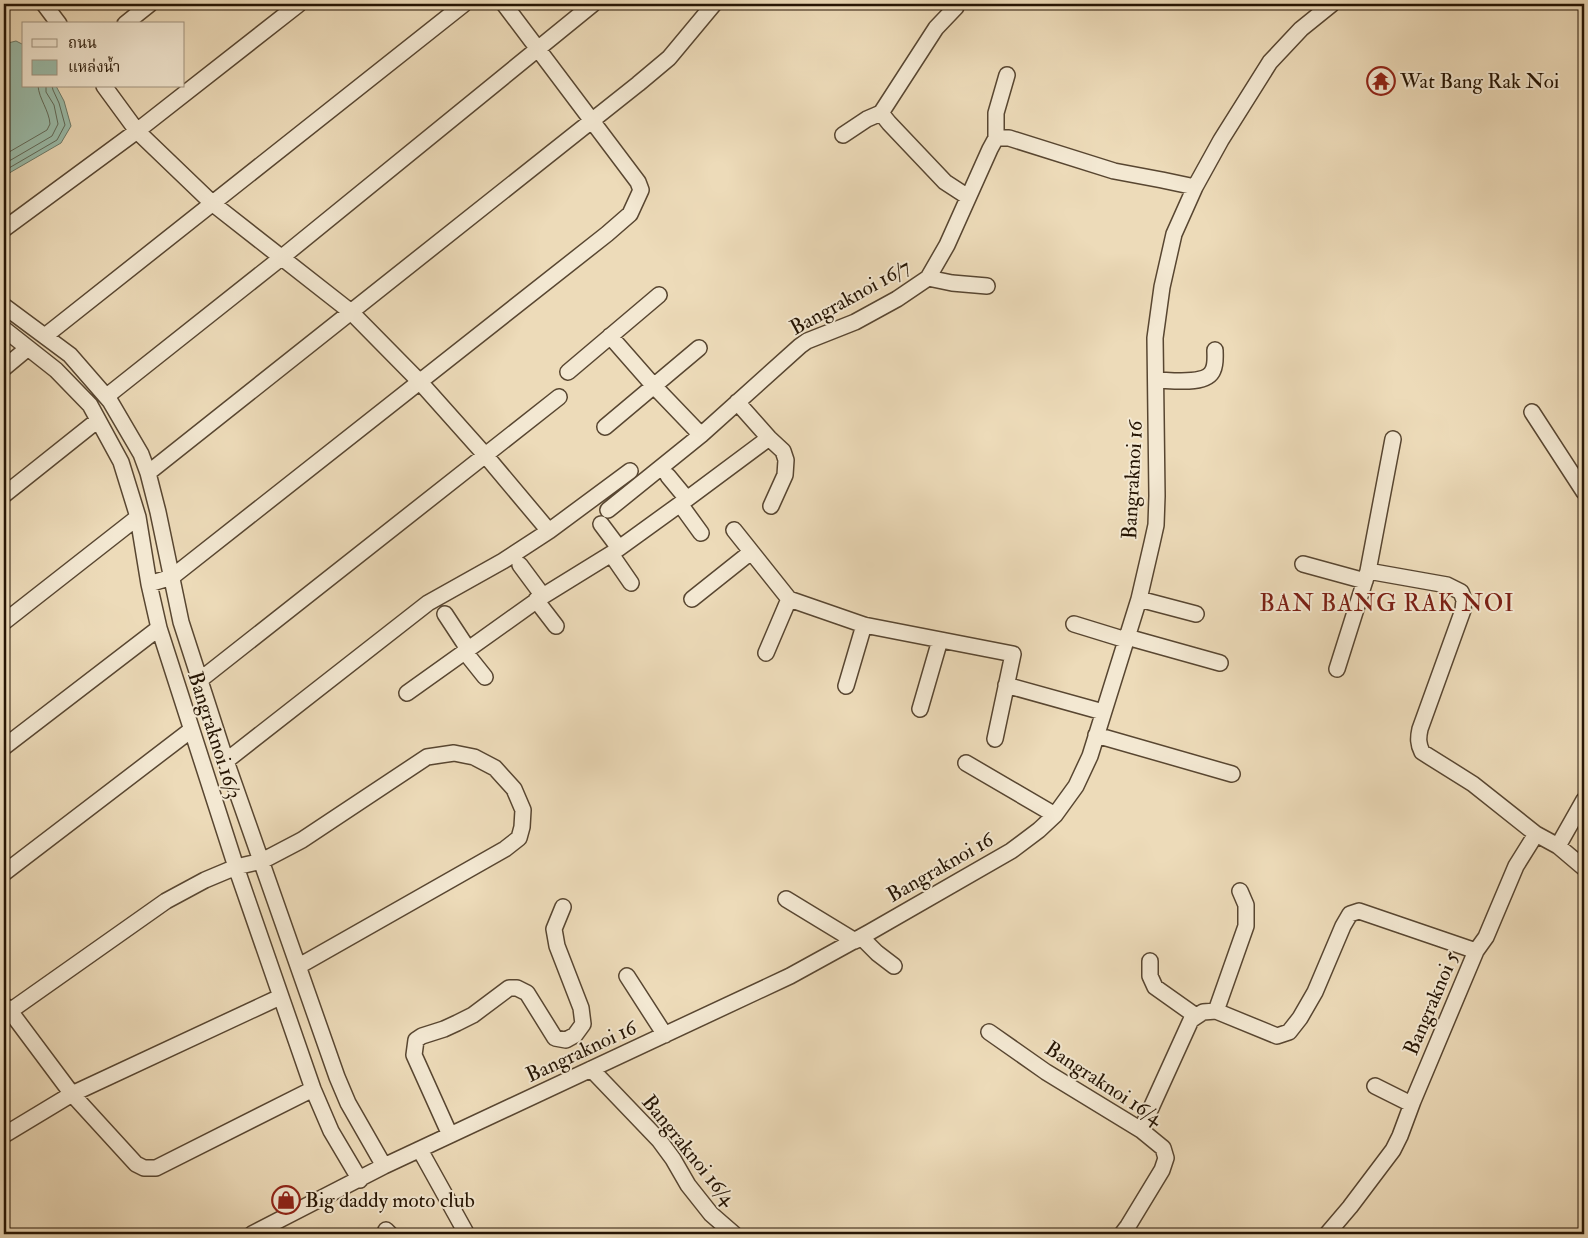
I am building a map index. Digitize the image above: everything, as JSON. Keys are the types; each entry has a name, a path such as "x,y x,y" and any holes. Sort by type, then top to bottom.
{"street":[{"path":"44,4 57,22"},
{"path":"128,22 150,4"},
{"path":"4,229 137,131 300,4"},
{"path":"45,336 464,4"},
{"path":"149,584 172,577 630,214 641,190 638,182 504,4"},
{"path":"106,396 281,258 593,4"},
{"path":"148,473 669,58 714,4"},
{"name":"Bangraknoi 16","path":"252,1234 384,1166 790,976 1011,851 1055,815 1076,786 1090,756 1139,599 1156,525 1158,496 1154,338 1162,287 1174,234 1195,187 1221,140 1270,62 1301,30 1332,4"},
{"path":"843,135 866,119 881,112 936,28 955,5"},
{"path":"1007,75 996,113 996,138 1009,138 1114,171 1195,187"},
{"path":"105,88 137,131 212,204 352,312 420,382 549,531"},
{"path":"881,112 889,124 945,182 968,198"},
{"name":"Bangraknoi 16/7","path":"615,551 604,517 701,436 782,361 807,341 855,322 897,299 928,278 947,245 996,138"},
{"path":"928,278 952,283 987,286"},
{"path":"568,372 659,295"},
{"path":"4,306 70,355 106,396 123,421 141,454 158,512 181,622 226,761 337,1077 348,1103 384,1166"},
{"name":"Bangraknoi 16/3","path":"4,329 56,370 90,405 121,462 138,517 149,584 159,628 236,867 313,1089 331,1131 360,1180"},
{"path":"610,336 701,436"},
{"path":"4,368 28,348"},
{"path":"605,427 699,348"},
{"path":"1156,380 1200,380 1214,369 1216,350"},
{"path":"200,680 559,397"},
{"path":"737,402 783,451 786,460 785,475 772,506"},
{"path":"1532,412 1584,492"},
{"path":"4,494 98,420"},
{"path":"407,693 539,598 615,551 769,438"},
{"path":"1337,668 1367,576 1393,439"},
{"path":"226,761 428,603 504,561 549,531 630,471"},
{"path":"668,476 701,533"},
{"path":"4,622 138,517"},
{"path":"734,530 789,599 864,625 1013,654 995,739"},
{"path":"615,551 631,583"},
{"path":"692,599 751,552"},
{"path":"1303,564 1367,576 1447,585 1461,592 1464,600 1463,610 1420,729 1418,739 1422,752 1473,784 1536,834 1558,846 1584,868"},
{"path":"520,565 556,626"},
{"path":"766,653 789,599"},
{"path":"1139,599 1196,614"},
{"path":"445,614 485,677"},
{"path":"1074,624 1220,663"},
{"path":"846,686 864,625"},
{"path":"4,747 159,628"},
{"path":"920,709 940,640"},
{"path":"1006,685 1104,712"},
{"path":"4,873 191,730"},
{"path":"1096,735 1232,774"},
{"path":"299,966 505,849 519,838 523,810 514,789 495,768 474,757 454,753 427,757 302,840 262,861 236,867 205,880 166,901 7,1008 72,1094 136,1164 144,1168 156,1168 313,1089"},
{"path":"966,763 1055,815"},
{"path":"1558,846 1584,800"},
{"name":"Bangraknoi 5","path":"1327,1234 1393,1150 1476,952 1488,932 1516,866 1536,834"},
{"path":"1216,1011 1246,926 1246,905 1240,890"},
{"path":"786,899 858,939 894,966"},
{"path":"450,1135 414,1055 416,1040 422,1036 444,1029 473,1014 509,988 517,988 527,993 555,1038 566,1040 576,1035 583,1024 581,1008 557,946 554,929 563,907"},
{"path":"1141,1130 1191,1020 1203,1012 1216,1011 1277,1036 1289,1032 1300,1018 1315,992 1350,914 1359,911 1476,952"},
{"path":"1150,961 1150,976 1155,986 1196,1016"},
{"path":"627,976 665,1035"},
{"path":"4,1135 72,1094 280,997"},
{"name":"Bangraknoi 16/4","path":"989,1032 1046,1072 1141,1130 1163,1148 1166,1158 1157,1178 1122,1234"},
{"name":"Bangraknoi 16/4","path":"591,1069 659,1140 688,1185 711,1214 734,1234"},
{"path":"1375,1086 1411,1104"},
{"path":"325,1114 348,1103"},
{"path":"420,1150 466,1234"}],"water":[{"path":"16,41 22,44 22,88 57,88 64,101 71,126 61,143 11,172 4,179 4,44"}],"place":[{"name":"Wat Bang Rak Noi","path":"1381,81"},
{"name":"Big daddy moto club","path":"286,1200"}],"district":[{"name":"BAN BANG RAK NOI","path":"1387,603"}]}
